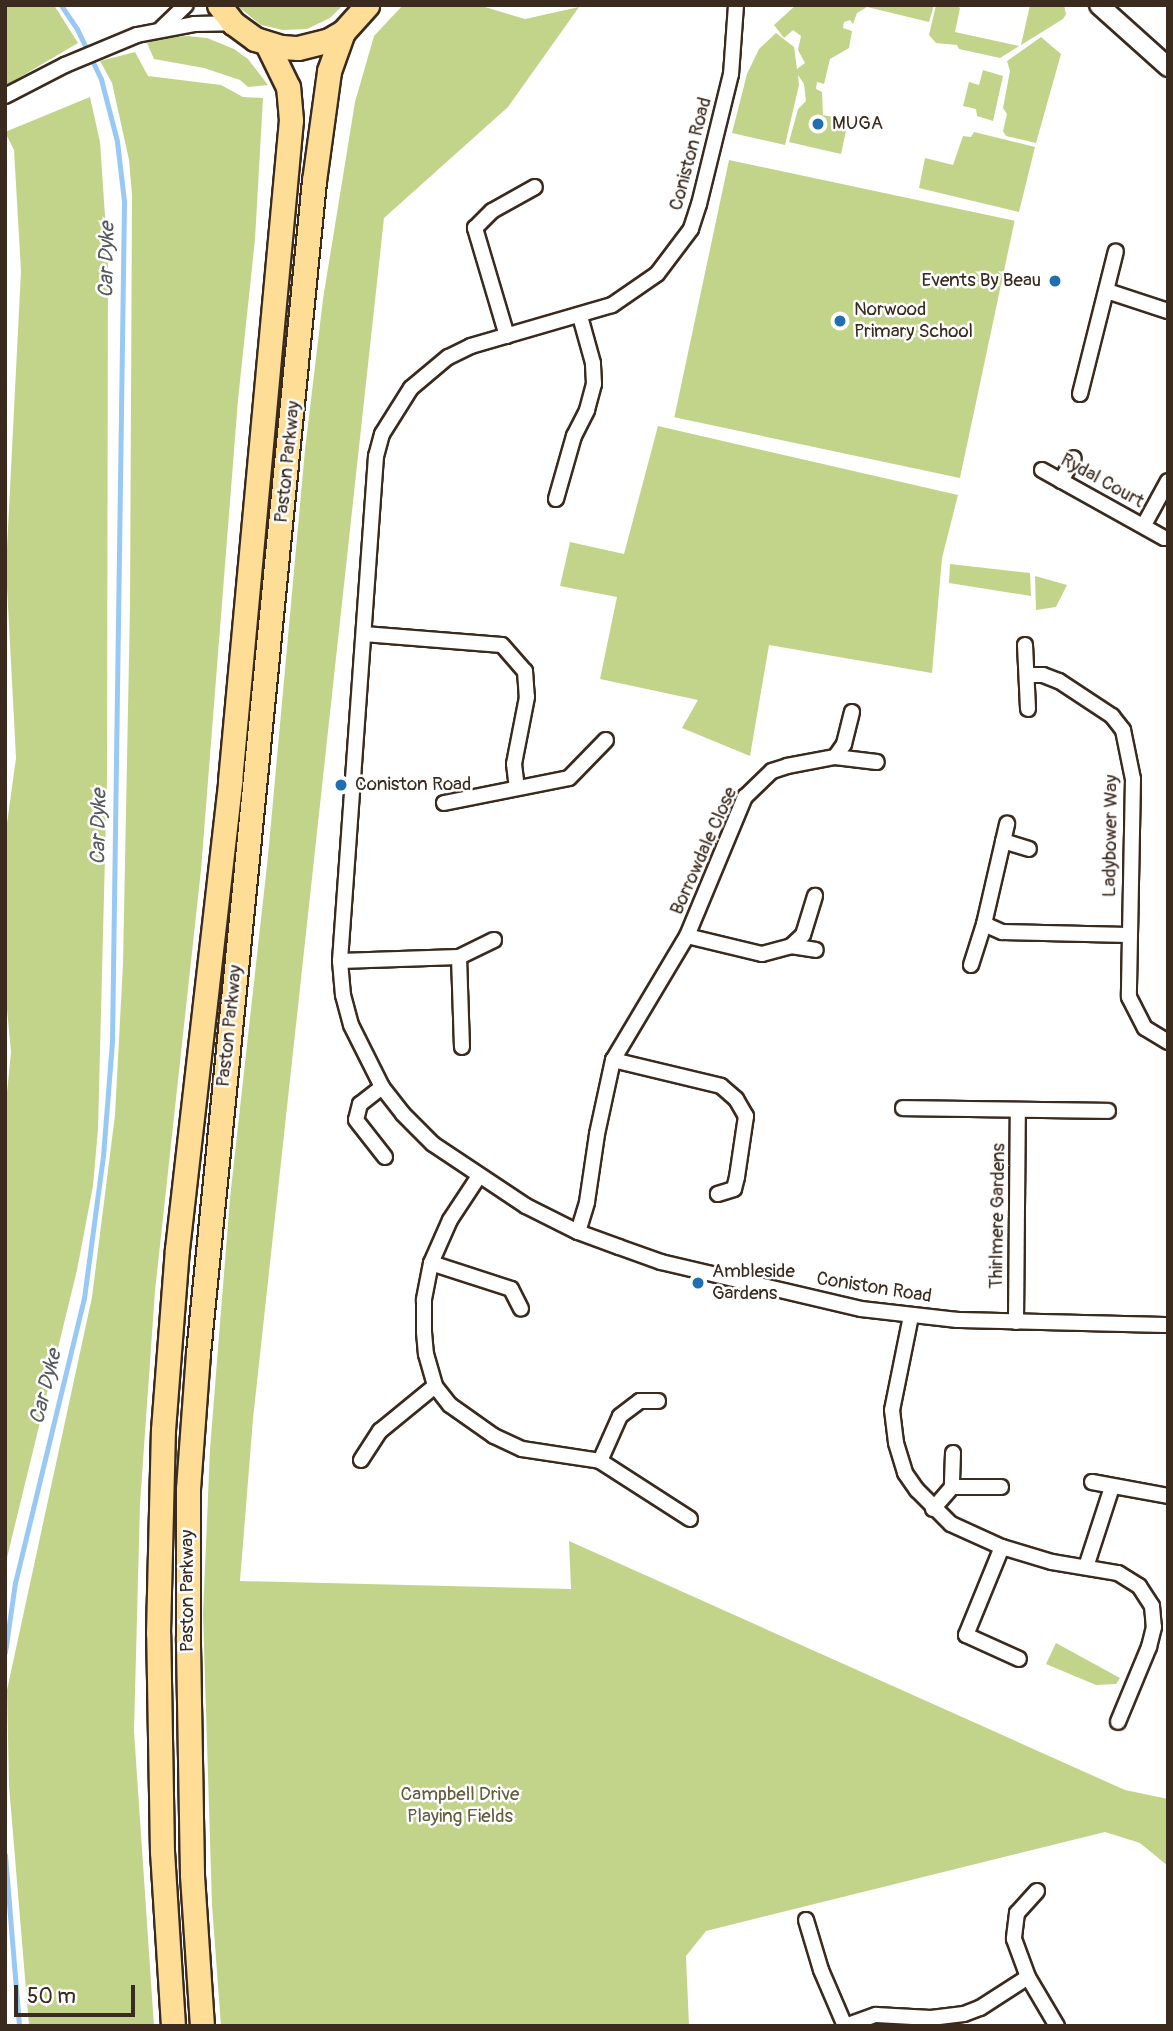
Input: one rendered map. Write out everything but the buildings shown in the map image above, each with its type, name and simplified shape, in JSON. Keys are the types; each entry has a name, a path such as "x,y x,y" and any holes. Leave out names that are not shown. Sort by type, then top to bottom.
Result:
{"highway":[{"path":"219,5 233,23 267,44 299,47 329,40 343,32 367,5"},
{"name":"Paston Parkway","path":"202,2026 192,1874 188,1489 198,1353 314,181 329,71 343,32"},
{"name":"Paston Parkway","path":"173,2026 162,1852 158,1647 163,1430 179,1236 230,781 291,120 288,88 267,44"}],"street":[{"path":"161,28 186,5"},
{"name":"Coniston Road","path":"736,5 731,74 691,229 657,274 635,292 612,305 471,345 431,368 411,388 382,434 376,456 340,961 343,995 351,1026 382,1087 402,1114 433,1144 526,1206 578,1232 661,1262 834,1303 911,1316 1016,1322 1168,1325"},
{"path":"1099,5 1168,67"},
{"path":"5,96 112,44 161,28 233,23"},
{"path":"507,336 475,228 492,211 535,187"},
{"path":"1080,394 1116,251"},
{"path":"1107,291 1168,311"},
{"path":"556,499 574,436 587,410 594,384 593,363 580,316"},
{"path":"1061,481 1074,458"},
{"name":"Rydal Court","path":"1042,470 1164,538"},
{"name":"Rydal Court","path":"1144,526 1168,481"},
{"path":"363,634 502,645 525,671 527,697 514,764 517,787"},
{"path":"1025,645 1028,709"},
{"name":"Ladybower Way","path":"1027,675 1043,675 1059,681 1112,716 1124,730 1133,779 1128,934 1129,997 1145,1028 1168,1042"},
{"path":"835,757 844,744 852,712"},
{"path":"444,803 569,778 606,740"},
{"name":"Borrowdale Close","path":"578,1232 587,1202 597,1134 613,1060 687,936 746,797 772,771 835,757 877,762"},
{"path":"971,965 984,924 1007,824"},
{"path":"1003,842 1029,849"},
{"path":"791,946 803,935 815,896"},
{"path":"984,924 1002,932 1128,934"},
{"name":"Borrowdale Close","path":"687,936 762,954 791,946 816,950"},
{"path":"340,961 459,957 494,940"},
{"path":"459,957 462,1046"},
{"path":"613,1060 721,1086 736,1099 746,1116 737,1177 734,1189 718,1194"},
{"path":"382,1087 360,1104 356,1121 385,1157"},
{"path":"902,1108 1108,1111"},
{"name":"Thirlmere Gardens","path":"1016,1322 1018,1110"},
{"path":"479,1176 450,1220 431,1262 424,1300 424,1332 426,1354 435,1386 450,1405 470,1422 503,1440 522,1449 600,1461 690,1519"},
{"path":"431,1262 511,1289 521,1309"},
{"path":"911,1316 892,1409 896,1443 905,1472 933,1509 951,1524 1002,1547 1052,1562 1118,1573 1139,1586 1152,1606 1154,1627 1149,1647 1118,1722"},
{"path":"360,1460 380,1431 435,1386"},
{"path":"600,1461 620,1416 640,1401 658,1401"},
{"path":"933,1509 952,1487 953,1453"},
{"path":"1092,1482 1168,1496"},
{"path":"952,1487 1001,1487"},
{"path":"1086,1567 1112,1487"},
{"path":"1002,1547 966,1635 1020,1659"},
{"path":"1037,1891 1017,1913 1014,1939 1028,1977 1057,2026"},
{"path":"806,1920 821,1970 845,2026 876,2015 930,2018 964,2014 980,2008 1028,1977"}],"green space":[{"path":"5,5 54,5 78,43 5,86"},
{"path":"236,5 343,5 330,18 307,29 283,30 261,25"},
{"name":"Campbell Drive Playing Fields","path":"403,5 478,5 525,19 579,7 508,107 384,218 253,1419 240,1581 571,1589 569,1541 1125,1790 1168,1799 1168,1866 1140,1843 1105,1832 706,1931 686,1956 689,2026 221,2026 212,1905 203,1614 210,1449 230,1198 268,856 305,450 323,299 355,102 374,36"},
{"path":"796,5 934,5 929,22 867,7 857,13 853,24 850,20 844,22 843,28 852,31 849,48 830,59 824,84 817,82 816,89 822,92 823,115 843,119 841,129 846,131 841,154 789,142 798,109 806,101 804,84 798,75 799,85 785,145 732,133 747,74 759,49 776,33 794,47 797,69 805,63 798,50 801,36 793,30 784,38 774,25"},
{"path":"936,5 956,5 960,8 955,32 1019,46 1000,58 959,49 957,45 936,43 929,35"},
{"path":"1030,5 1064,5 1066,14 1063,19 1021,45"},
{"path":"1041,37 1061,54 1036,143 1006,136 1003,131 1007,114 1003,108 1010,71 1007,61"},
{"path":"161,38 207,38 234,49 248,59 268,85 248,87 240,80 204,68 154,59 147,43"},
{"path":"135,52 148,76 221,85 243,97 263,98 255,239 238,400 201,870 155,1291 140,1504 134,1731 154,2026 29,2026 9,1786 7,1690 92,1297 115,1115 123,964 130,607 132,195 129,160 112,83 100,61"},
{"path":"983,70 1003,76 993,121 977,116 976,109 963,106 969,82 979,85"},
{"path":"90,97 100,142 108,260 107,779 98,1129 93,1186 77,1270 5,1566 5,1113 11,1052 5,988 5,838 16,758 6,568 21,271 14,150 5,132"},
{"path":"974,132 1035,147 1019,212 919,188 925,158 953,165 963,136 971,137"},
{"path":"729,160 1015,221 960,478 674,417"},
{"path":"658,426 958,495 942,558 932,673 769,645 750,756 682,728 698,700 600,679 617,597 560,586 570,542 624,554"},
{"path":"950,564 1030,573 1031,596 949,583"},
{"path":"1035,576 1067,585 1056,607 1036,610"},
{"path":"1056,1643 1120,1678 1116,1684 1096,1685 1046,1664"}],"waterway":[{"name":"Car Dyke","path":"5,1652 15,1583 84,1298 103,1156 112,1041 124,201 117,141 101,79 77,29 61,5"},
{"name":"Car Dyke","path":"5,1855 19,2026"}],"place":[{"name":"MUGA","path":"818,124"},
{"name":"Events By Beau","path":"1055,281"},
{"name":"Norwood Primary School","path":"840,321"},
{"name":"Coniston Road","path":"341,785"},
{"name":"Ambleside Gardens","path":"698,1283"}]}
